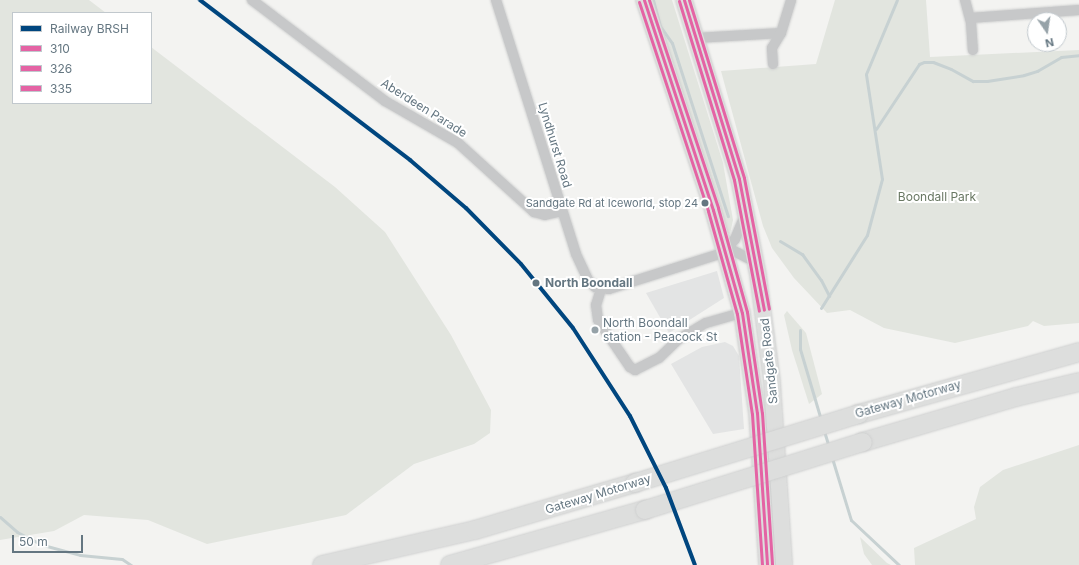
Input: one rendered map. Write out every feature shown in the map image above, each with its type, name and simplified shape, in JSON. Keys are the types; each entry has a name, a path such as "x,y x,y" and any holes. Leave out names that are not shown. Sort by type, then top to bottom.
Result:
{"highway":[{"name":"Sandgate Road","path":"644,0 724,251 742,313 757,413 767,565"},
{"name":"Sandgate Road","path":"684,0 731,153 746,212 756,262 772,382 784,565"},
{"name":"Gateway Motorway","path":"322,565 475,530 859,414 1079,352"},
{"path":"450,565 645,510 863,442 1016,398 1079,382"}],"street":[{"name":"Aberdeen Parade","path":"252,0 385,101 458,143 534,212 545,215 562,211"},
{"name":"Lyndhurst Road","path":"496,0 562,211 582,268 588,280 601,289"},
{"path":"773,64 772,48 781,33 791,0"},
{"path":"965,0 970,18 973,50"},
{"path":"970,18 1079,10"},
{"path":"696,38 781,33"},
{"path":"724,251 735,240 746,212"},
{"path":"742,313 706,323 679,339 659,358 635,370 630,367 598,320 596,305 601,289 614,288 724,251 738,251 756,262"}],"shaded area":[{"path":"717,271 724,298 669,333 646,293"},
{"path":"725,342 733,346 739,356 744,429 713,434 671,364 702,347"}],"green space":[{"path":"0,0 89,0 105,12 12,12 12,104 152,104 152,48 335,187 385,232 451,335 491,410 490,433 474,444 414,464 346,515 207,544 148,520 84,515 54,531 0,540"},
{"path":"649,0 672,0 723,163 733,220 730,234 726,232"},
{"name":"Boondall Park","path":"835,0 926,0 930,57 1067,52 1067,51 1079,50 1079,323 1044,326 1033,321 1028,326 955,343 884,328 850,310 827,313 794,278 772,248 763,226 721,71 816,64"},
{"path":"787,311 806,333 822,394 809,404 792,350 784,315"},
{"path":"1079,445 1079,565 915,565 914,548 976,519 974,507 980,487 1003,470"},
{"path":"860,537 891,565 872,565 864,554"}],"waterway":[{"path":"653,0 660,26 672,43 728,216"},
{"path":"821,308 867,235 882,179 866,74 897,0"},
{"path":"876,129 919,64 924,62 933,62 951,69 973,81 987,81 1024,75 1037,71 1061,57 1079,55"},
{"path":"780,241 802,254 821,280 829,296"},
{"path":"800,330 800,349 821,420"},
{"path":"824,431 829,447"},
{"path":"832,458 851,520 899,565"},
{"path":"0,517 17,532 43,545 80,555 122,559 131,565"}],"rail line":[{"name":"BRSH","path":"200,0 410,160 466,208 521,264 573,328 630,416 666,488 695,565"}],"transit line":[{"name":"310","path":"644,0 713,210 742,313 757,413 767,565"},
{"name":"335","path":"649,0 718,208 747,312 762,413 772,565"},
{"name":"310","path":"684,0 739,179 764,310"},
{"name":"335","path":"689,0 744,178 769,309"},
{"name":"326","path":"679,1 734,180 759,311"},
{"name":"326","path":"639,2 708,211 737,314 752,414 762,565"}],"place":[{"name":"Sandgate Rd at Iceworld, stop 24","path":"705,203"},
{"name":"North Boondall","path":"536,283"},
{"name":"North Boondall station - Peacock St","path":"595,330"}]}
